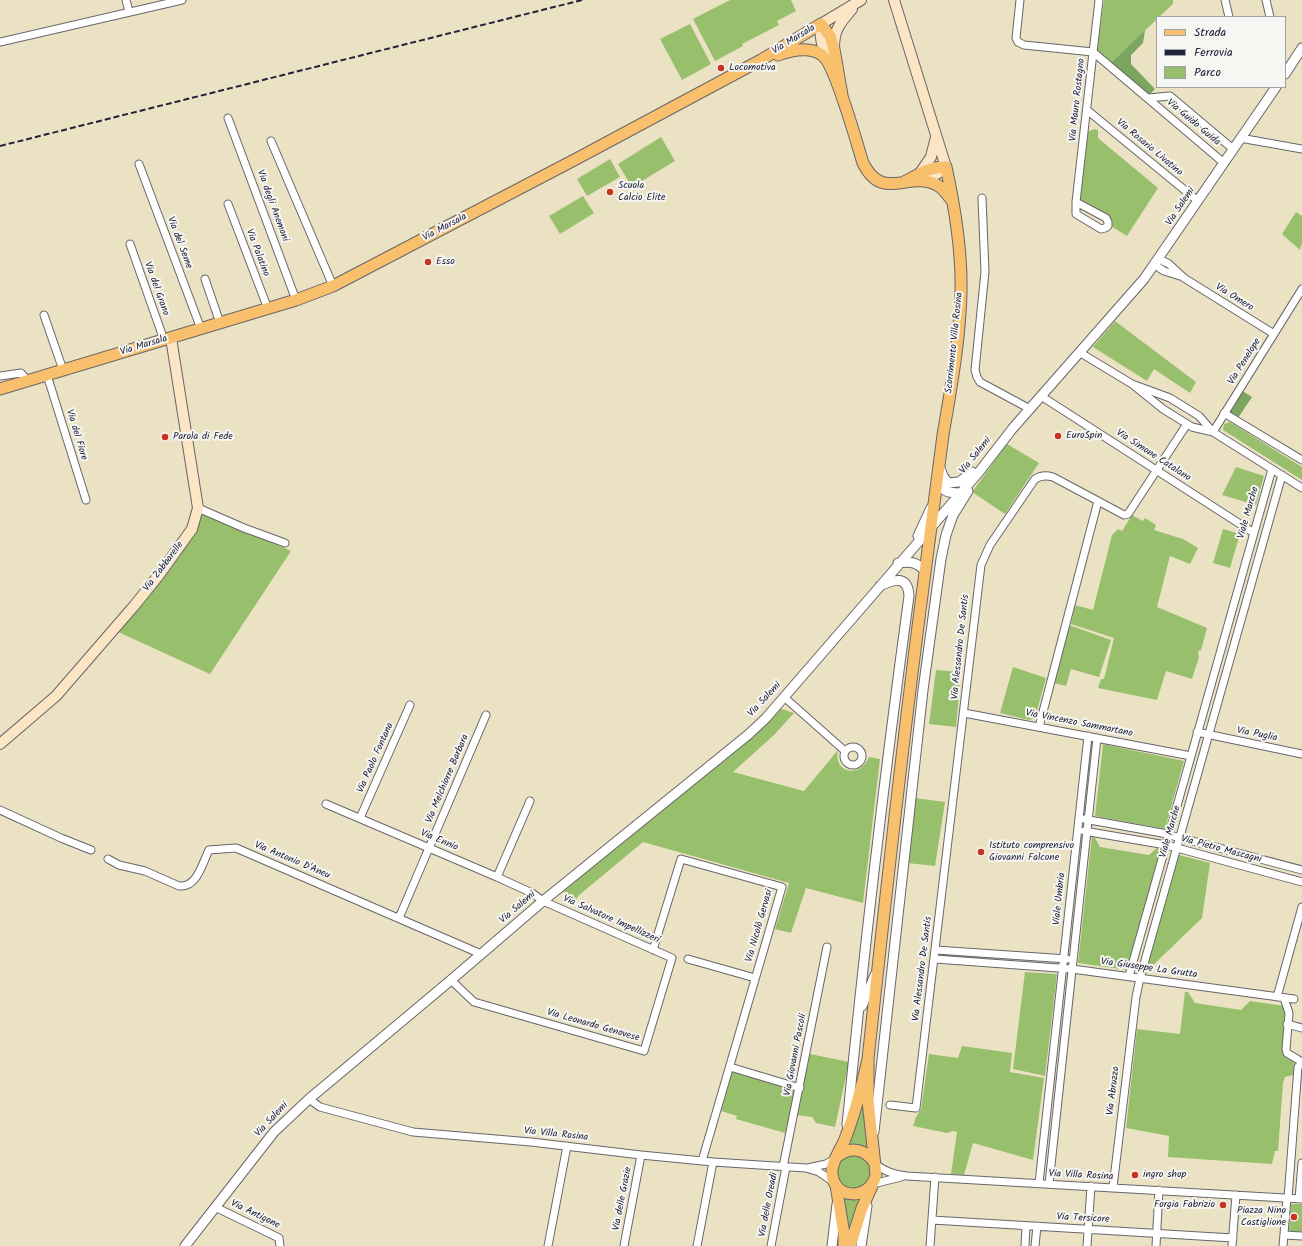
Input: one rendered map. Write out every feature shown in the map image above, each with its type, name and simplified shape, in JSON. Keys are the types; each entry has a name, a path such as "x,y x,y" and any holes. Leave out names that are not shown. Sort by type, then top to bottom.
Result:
{"main road":[{"name":"Scorrimento Villa Rosina","path":"868,1059 904,726 936,486 955,360 961,291 955,204 946,167 894,0"},
{"path":"834,49 834,37 837,27 859,1"},
{"name":"Via Marsala","path":"0,389 268,309 333,286 578,158 761,60 859,1"},
{"path":"821,24 830,36 834,49 842,95"},
{"path":"821,24 820,33 827,60 842,95 863,163 867,171 880,182 896,184 921,177 934,168 946,167"},
{"path":"761,60 802,49 814,50 827,60"},
{"path":"921,177 931,157 936,135"},
{"path":"921,177 945,191 955,204"},
{"name":"Via Zabbarelle","path":"0,744 56,696 134,606 159,575 192,529 198,508 168,339"},
{"path":"850,1246 857,1220 876,1175 868,1101 868,1059"},
{"path":"844,1246 844,1234 832,1173 834,1162 846,1138 860,1094 868,1059"},
{"path":"837,1157 850,1150 858,1150 870,1156 874,1163"},
{"path":"836,1188 844,1192 854,1194 864,1192 871,1187"}],"street":[{"path":"126,0 129,12"},
{"path":"0,42 182,0"},
{"path":"1020,0 1016,38 1018,42 1024,45 1093,52"},
{"name":"Via Mauro Rostagno","path":"1076,202 1099,0"},
{"path":"1225,0 1229,16"},
{"path":"1266,0 1270,16"},
{"path":"1286,72 1302,48"},
{"name":"Via Guido Guida","path":"1093,52 1224,163"},
{"name":"Via Salemi","path":"185,1246 274,1132 309,1099 543,901 749,734 766,718 877,587 979,472 1041,396 1144,279 1275,88"},
{"name":"Via Guido Guida","path":"1148,98 1170,96 1233,149"},
{"name":"Via Rosario Livatino","path":"1087,110 1198,201"},
{"name":"Via degli Anemoni","path":"228,118 296,300"},
{"path":"1240,138 1302,149"},
{"path":"271,141 333,286"},
{"name":"Via del Seme","path":"139,164 201,329"},
{"path":"982,198 985,272 975,370 980,382 1030,409"},
{"path":"1076,202 1106,218 1108,226 1101,229 1076,214 1076,202"},
{"name":"Via Palatino","path":"228,204 268,309"},
{"name":"Via del Grano","path":"130,244 168,339"},
{"name":"Via Omero","path":"1157,262 1168,264 1184,278 1274,334"},
{"path":"205,280 220,323"},
{"name":"Via Penelope","path":"1213,432 1302,289"},
{"path":"44,315 63,370"},
{"path":"1079,352 1132,384 1163,409 1192,427 1213,432"},
{"path":"0,376 21,373 28,380"},
{"name":"Via del Fiore","path":"47,375 86,500"},
{"path":"1132,384 1170,398 1199,416 1213,432 1302,488"},
{"name":"Via Simone Catalano","path":"1041,396 1254,533"},
{"path":"1224,413 1302,460"},
{"path":"1039,727 1098,501 1124,515 1128,514 1187,424"},
{"path":"939,465 944,480 948,483 954,484 964,479 989,458"},
{"name":"Viale Marche","path":"1134,977 1133,960 1272,469"},
{"path":"872,1149 923,690 941,559 946,535 953,515 979,472"},
{"name":"Via Alessandro De Santis","path":"890,1105 916,1108 981,565 990,545 1035,479 1040,476 1046,475 1053,477 1098,501"},
{"name":"Viale Marche","path":"1134,977 1179,838 1282,475"},
{"path":"910,550 929,513 936,486 948,493 960,493"},
{"path":"198,508 284,543"},
{"path":"898,563 915,563 925,570"},
{"path":"846,1138 889,744 909,596 908,588 905,583 899,580 892,580 877,587"},
{"path":"1237,590 1248,593"},
{"path":"1212,679 1223,682"},
{"path":"1210,688 1221,692"},
{"path":"904,726 923,690"},
{"path":"784,697 845,751"},
{"name":"Via Paolo Fontana","path":"360,818 410,705"},
{"name":"Via Vincenzo Sammartano","path":"964,712 1191,756"},
{"name":"Via Melchiorre Barbara","path":"399,918 486,715"},
{"name":"Via Puglia","path":"1197,732 1302,754"},
{"name":"Viale Umbria","path":"1039,1183 1088,736"},
{"name":"Viale Umbria","path":"1049,1184 1097,738"},
{"path":"497,877 530,801"},
{"name":"Via Ennio","path":"326,804 497,877 532,893 543,901"},
{"path":"0,810 91,850"},
{"name":"Via Pietro Mascagni","path":"1079,818 1168,835 1302,870"},
{"name":"Via Pietro Mascagni","path":"1077,830 1166,845 1302,882"},
{"name":"Via Antonio D'Aneu","path":"108,860 119,865 145,871 178,886 184,886 191,883 195,879 209,850 236,848 481,954"},
{"name":"Via Nicolò Gervasi","path":"653,950 681,859 782,887 702,1161"},
{"name":"Via Salvatore Impellizzeri","path":"543,901 672,958"},
{"path":"1283,1246 1298,1067 1302,1063 1288,1053 1286,1049 1288,1013 1280,997 1302,907"},
{"name":"Via Giovanni Pascoli","path":"785,1167 828,947"},
{"path":"936,950 1073,960"},
{"path":"1000,964 1001,955"},
{"name":"Via Leonardo Genovese","path":"451,980 474,1002 644,1051 672,958"},
{"path":"688,958 755,978"},
{"name":"Via Giuseppe La Grutta","path":"935,959 1072,969 1294,999"},
{"path":"858,1017 878,966"},
{"name":"Via Abruzzo","path":"1113,1187 1136,997 1134,977"},
{"path":"1287,1024 1302,1028"},
{"path":"1055,1039 1064,1040"},
{"path":"730,1067 800,1088"},
{"name":"Via Villa Rosina","path":"309,1099 320,1106 413,1132 567,1146 702,1161 785,1167 806,1168 826,1164 837,1157"},
{"path":"1048,1104 1058,1105"},
{"path":"548,1246 567,1146"},
{"name":"Via delle Grazie","path":"624,1246 641,1155"},
{"path":"1042,1161 1051,1162"},
{"path":"697,1246 713,1162"},
{"name":"Via Villa Rosina","path":"874,1163 884,1171 907,1176 1301,1199"},
{"path":"1301,1199 1302,1163"},
{"name":"Via delle Oreadi","path":"771,1246 785,1167"},
{"name":"Via Villa Rosina","path":"806,1168 819,1172 836,1188"},
{"name":"Via Villa Rosina","path":"871,1187 907,1176"},
{"path":"930,1246 935,1177"},
{"path":"1087,1246 1092,1186"},
{"path":"861,1246 871,1187"},
{"path":"832,1246 836,1188"},
{"path":"1156,1246 1159,1190"},
{"path":"1232,1242 1236,1195"},
{"name":"Via Antigone","path":"215,1207 279,1238 280,1246"},
{"name":"Via Tersicore","path":"932,1220 1156,1234 1232,1242"},
{"path":"1025,1246 1026,1226"},
{"path":"1035,1246 1037,1226"},
{"path":"1284,1235 1302,1236"}],"green space":[{"path":"730,0 791,0 796,11 777,21 779,25 742,44 743,46 715,61 693,19"},
{"path":"1104,0 1173,0 1173,4 1160,16 1156,16 1156,20 1111,63 1097,52"},
{"path":"690,24 711,64 682,80 660,39"},
{"path":"1145,30 1143,43 1131,55 1131,64 1155,89 1149,95 1111,63"},
{"path":"1094,129 1098,130 1098,138 1158,188 1127,236 1111,226 1110,216 1079,200 1087,132"},
{"path":"661,137 675,161 632,187 618,164"},
{"path":"610,159 620,177 587,196 577,179"},
{"path":"583,196 594,213 560,234 549,216"},
{"path":"1296,212 1302,216 1302,243 1300,250 1282,234"},
{"path":"1115,321 1196,382 1190,393 1154,369 1147,381 1093,347"},
{"path":"1241,390 1252,397 1238,418 1228,411"},
{"path":"1230,422 1302,467 1302,480 1223,430 1224,424"},
{"path":"1007,444 1039,463 1005,514 972,492"},
{"path":"1236,467 1264,476 1256,505 1222,495"},
{"path":"202,512 291,551 210,674 116,631"},
{"path":"1132,515 1143,521 1145,518 1156,525 1154,530 1183,539 1198,548 1190,564 1170,556 1157,607 1207,628 1201,650 1198,651 1199,657 1192,679 1166,671 1157,700 1098,688 1101,679 1104,679 1114,638 1071,624 1075,605 1093,610 1112,535 1118,529 1122,531"},
{"path":"1223,529 1240,534 1230,568 1213,563"},
{"path":"1069,625 1111,640 1099,677 1071,669 1066,686 1054,683"},
{"path":"1013,667 1046,678 1035,718 1029,720 1000,713"},
{"path":"936,670 961,672 956,727 929,724"},
{"path":"782,709 794,713 774,735 733,772 804,791 838,750 839,764 848,770 854,771 860,768 865,764 869,757 880,759 863,903 806,888 791,933 775,929 789,883 643,842 578,896 576,901 564,897 564,891 778,710"},
{"path":"1103,744 1184,761 1165,829 1095,816"},
{"path":"915,798 945,802 935,866 907,863"},
{"path":"1092,835 1100,847 1149,855 1158,847 1161,847 1127,970 1078,963"},
{"path":"1179,855 1210,863 1202,918 1146,972"},
{"path":"1025,972 1057,974 1045,1076 1013,1069"},
{"path":"1185,992 1188,992 1195,1003 1241,1010 1250,1001 1285,1006 1287,1013 1283,1022 1286,1035 1284,1048 1295,1060 1293,1075 1285,1077 1283,1083 1278,1151 1275,1151 1272,1164 1168,1157 1169,1136 1126,1128 1137,1029 1180,1034"},
{"path":"962,1046 1012,1053 1010,1072 1044,1078 1033,1160 973,1143 964,1175 951,1174 957,1132 953,1131 947,1133 913,1126 921,1109 929,1054 958,1058"},
{"path":"810,1054 849,1062 835,1127 816,1123 812,1117 797,1115"},
{"path":"733,1070 796,1089 785,1133 736,1119 737,1116 721,1111"},
{"path":"864,1093 867,1147 849,1144"},
{"path":"848,1154 862,1155 871,1165 872,1179 856,1191 837,1183 837,1162"},
{"path":"844,1198 862,1198 849,1237"},
{"path":"1291,1204 1302,1204 1302,1232 1289,1231"}],"railway":[{"path":"0,146 582,0"}],"place":[{"name":"Locomotiva","path":"721,68"},
{"name":"Scuola Calcio Elite","path":"610,192"},
{"name":"Esso","path":"428,262"},
{"name":"EuroSpin","path":"1058,436"},
{"name":"Parola di Fede","path":"165,437"},
{"name":"Istituto comprensivo Giovanni Falcone","path":"981,852"},
{"name":"ingro shop","path":"1135,1175"},
{"name":"Forgia Fabrizio","path":"1223,1205"},
{"name":"Piazza Nino Castiglione","path":"1294,1217"}]}
